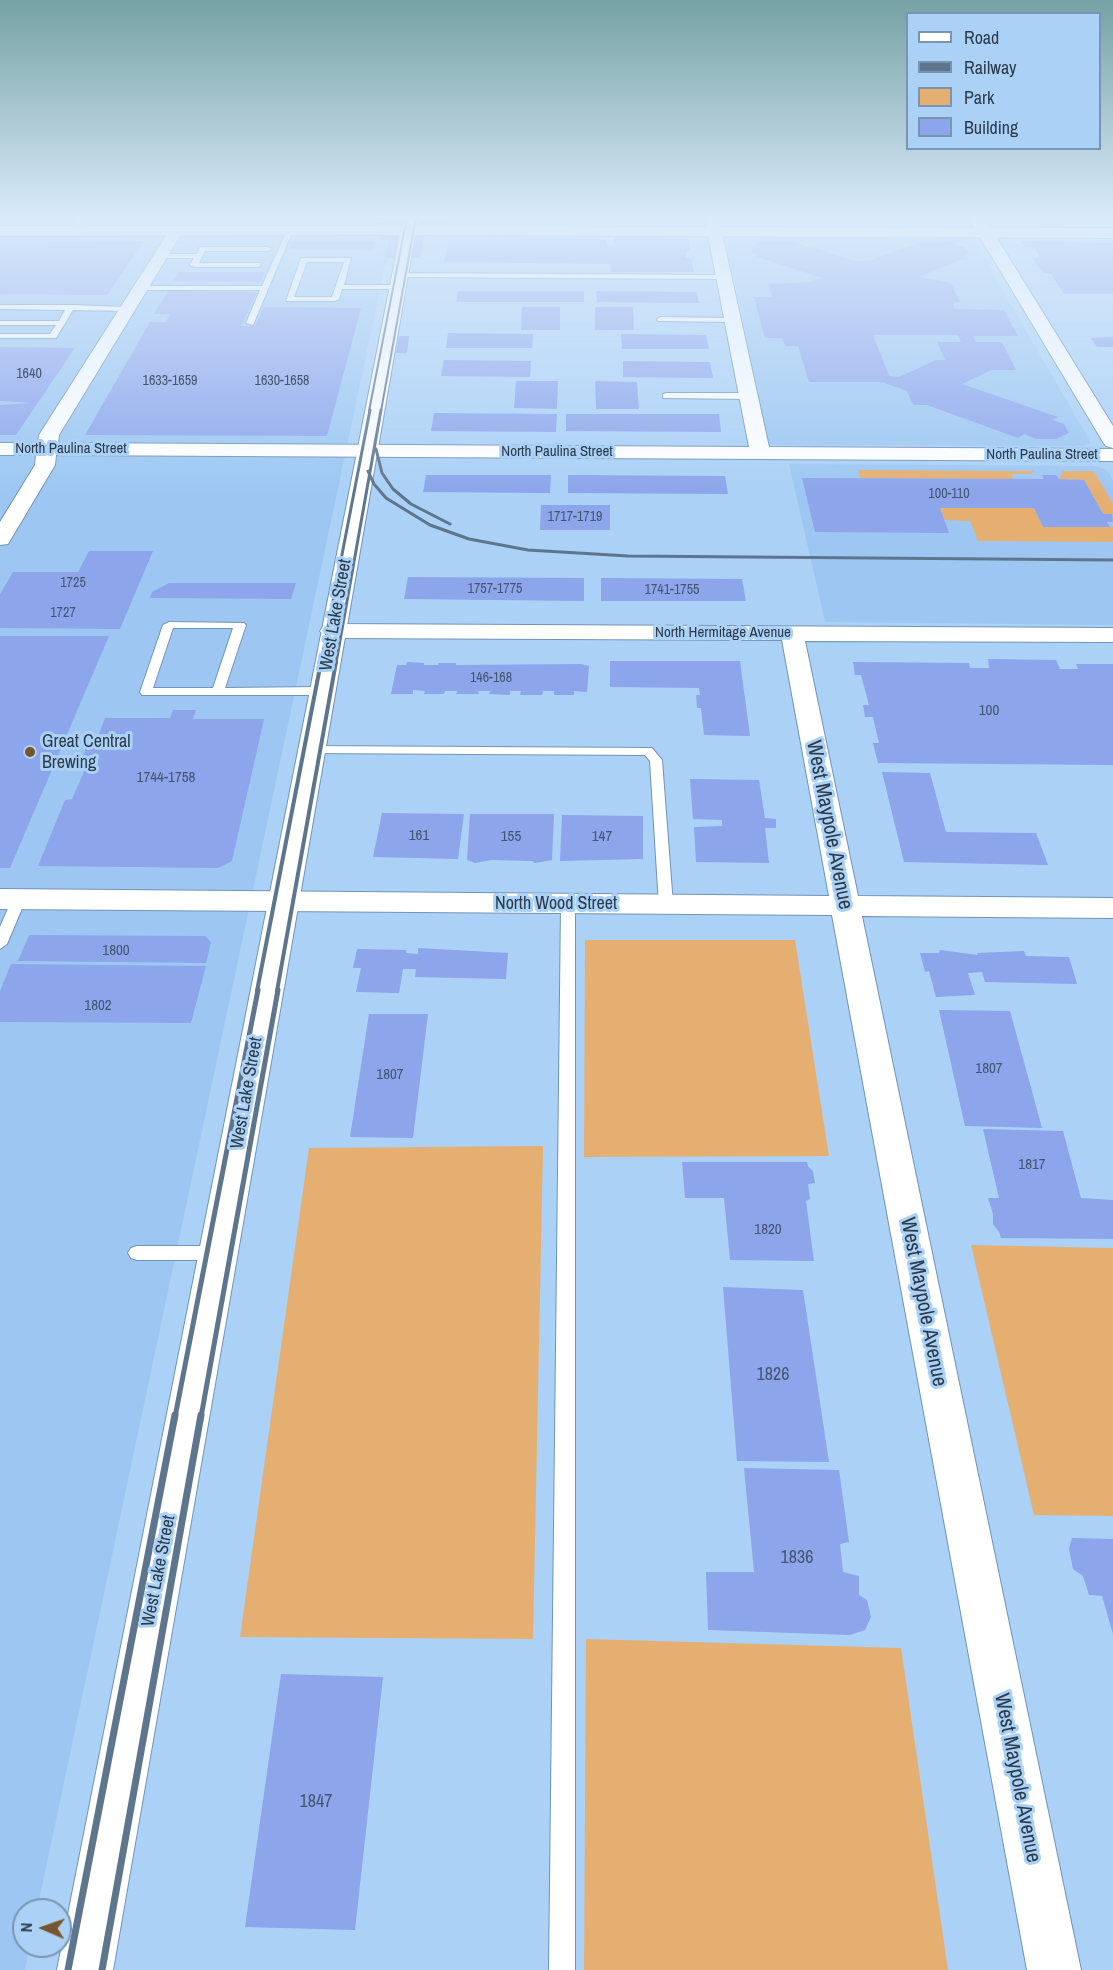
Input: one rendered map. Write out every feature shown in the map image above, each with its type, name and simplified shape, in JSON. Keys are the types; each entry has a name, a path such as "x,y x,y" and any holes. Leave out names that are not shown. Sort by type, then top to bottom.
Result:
{"main road":[{"name":"West Lake Street","path":"85,1970 393,309"},
{"path":"1032,309 1113,442"}],"street":[{"path":"0,539 45,465 49,435 127,309"},
{"path":"730,309 759,453"},
{"name":"North Paulina Street","path":"0,449 1113,455"},
{"name":"North Hermitage Avenue","path":"332,630 1113,635"},
{"name":"West Maypole Avenue","path":"792,633 1054,1970"},
{"name":"North Wood Street","path":"9,899 1113,908"}],"lane":[{"path":"0,336 52,336 70,309"},
{"path":"250,323 256,309"},
{"path":"661,320 732,320"},
{"path":"0,323 62,323"},
{"path":"666,396 747,396"},
{"path":"218,692 240,625 169,625 146,692 218,692 322,691"},
{"path":"311,750 648,751 656,760 666,905"},
{"path":"0,944 9,899"},
{"path":"562,1970 568,904"},
{"path":"137,1253 218,1253"}],"shaded area":[{"path":"0,309 376,309 40,1898 12,1898 12,1958 28,1958 25,1970 0,1970"},
{"path":"740,309 1014,309 1091,443 1083,446 768,445"},
{"path":"789,464 1095,466 1107,470 1113,480 1113,625 825,622"}],"green space":[{"path":"858,470 1034,471 1031,474 1012,474 1013,479 860,478"},
{"path":"1063,471 1094,471 1113,504 1113,514 1103,514 1084,480 1059,479"},
{"path":"940,508 1034,508 1043,527 1113,527 1113,542 978,541 970,521 945,520"},
{"path":"585,940 795,940 829,1156 584,1157"},
{"path":"543,1146 533,1639 240,1637 309,1148"},
{"path":"971,1245 1113,1248 1113,1516 1034,1515"},
{"path":"586,1639 901,1648 948,1970 584,1970"}],"building":[{"path":"157,309 249,309 241,326 255,326 263,309 361,309 327,436 85,435 150,322 166,322 170,314 154,314"},
{"path":"522,309 560,309 560,330 521,330"},
{"path":"595,309 633,309 634,330 595,330"},
{"path":"757,309 1004,310 1018,336 973,336 976,342 1002,342 1016,370 991,370 962,384 1058,417 1052,420 1064,424 1069,433 1056,439 1036,439 1024,434 1018,438 927,405 913,405 907,391 882,382 809,382 798,346 785,346 783,338 765,338","holes":["873,335 958,335 961,342 937,342 945,360 936,360 899,377 889,376"]},
{"path":"448,333 533,334 532,348 446,348"},
{"path":"621,334 706,335 709,349 622,349"},
{"path":"399,336 409,336 407,353 396,353"},
{"path":"1113,337 1113,347 1097,347 1091,338"},
{"path":"0,347 75,348 16,435 0,435 0,405 32,403 0,401"},
{"path":"444,360 531,361 530,377 441,376"},
{"path":"623,361 710,362 713,378 623,377"},
{"path":"516,381 558,381 557,409 514,408"},
{"path":"595,381 637,382 639,409 596,409"},
{"path":"434,413 557,414 556,432 431,431"},
{"path":"566,414 719,414 721,432 566,431"},
{"path":"426,475 551,475 550,493 423,492"},
{"path":"568,475 725,476 728,494 568,493"},
{"path":"1042,475 1056,475 1059,479 1084,480 1103,514 1112,514 1113,522 1107,522 1110,527 1043,527 1034,508 940,508 949,533 815,532 802,478 1044,479"},
{"path":"541,505 610,505 610,530 540,530"},
{"path":"89,551 153,551 120,629 0,628 0,594 13,572 78,572"},
{"path":"408,577 584,578 584,601 404,599"},
{"path":"601,578 742,579 746,601 601,601"},
{"path":"169,583 296,583 291,599 150,598 152,592"},
{"name":"Great Central Brewing","path":"0,636 109,636 10,868 0,868"},
{"path":"988,659 1056,660 1060,669 1078,669 1076,664 1113,664 1113,765 878,763 873,743 879,743 873,717 865,717 863,705 869,705 861,675 855,675 853,662 969,663 970,668 989,668"},
{"path":"610,661 740,661 750,736 704,735 701,708 697,708 696,695 700,695 699,688 610,687"},
{"path":"407,662 424,663 424,665 438,665 438,663 456,663 456,665 581,664 589,666 587,692 574,691 574,695 554,695 554,691 543,691 542,695 520,695 521,691 510,691 510,695 489,694 490,691 478,691 479,694 456,694 458,691 445,691 444,694 424,694 425,691 413,690 413,694 391,694 397,665 406,665"},
{"path":"173,710 196,710 193,719 264,719 232,861 218,868 38,866 65,800 72,799 90,758 82,758 91,737 98,737 105,718 170,718"},
{"path":"882,772 930,773 946,832 1036,833 1048,865 904,862"},
{"path":"690,779 759,780 765,818 776,819 776,828 765,828 769,863 696,862 694,827 722,826 722,820 693,819"},
{"path":"382,813 464,814 458,859 373,857"},
{"path":"470,814 554,814 552,860 535,863 491,860 475,863 467,860"},
{"path":"562,815 643,816 643,859 560,861"},
{"path":"29,935 205,936 211,942 206,963 18,961"},
{"path":"418,948 508,953 506,979 415,977 416,969 403,969 399,993 356,992 361,968 353,968 357,949 406,950 406,953 418,954"},
{"path":"940,950 978,955 977,953 1024,951 1026,956 1069,957 1077,984 985,982 982,972 968,973 975,995 936,997 929,971 925,972 920,953 939,953"},
{"path":"11,964 206,966 191,1023 0,1022 0,991"},
{"path":"939,1010 1010,1011 1042,1128 965,1126"},
{"path":"369,1014 428,1014 413,1138 350,1137"},
{"path":"983,1129 1063,1131 1081,1198 1113,1200 1113,1239 1001,1238 993,1224 993,1214 988,1198 999,1198"},
{"path":"682,1162 807,1162 813,1171 815,1183 808,1184 810,1199 806,1201 814,1261 730,1260 724,1198 685,1198"},
{"path":"723,1287 803,1290 829,1462 737,1461"},
{"path":"744,1468 839,1470 849,1542 840,1544 843,1572 859,1576 859,1595 867,1600 871,1617 865,1630 850,1635 708,1630 706,1572 754,1572"},
{"path":"1072,1538 1113,1539 1113,1634 1102,1596 1089,1595 1083,1576 1073,1569 1069,1549"},
{"path":"281,1674 383,1677 355,1930 245,1927"}],"railway":[{"path":"369,411 389,309"},
{"path":"381,411 399,309"},
{"path":"321,663 370,410"},
{"path":"370,474 381,410"},
{"path":"376,449 382,473 393,489 411,504 450,524"},
{"path":"336,663 370,474"},
{"path":"370,474 374,484 386,498 430,525 469,539 528,550 628,556 1113,560"},
{"path":"257,991 321,662"},
{"path":"277,991 336,662"},
{"path":"175,1417 258,990"},
{"path":"201,1417 278,990"},
{"path":"68,1970 175,1415"},
{"path":"102,1970 201,1415"}],"place":[{"name":"Great Central Brewing","path":"30,752"}]}
